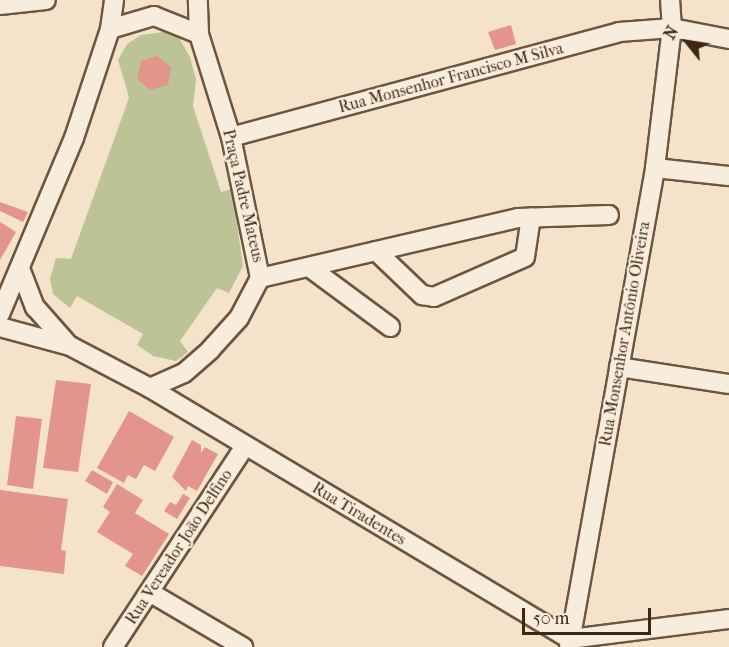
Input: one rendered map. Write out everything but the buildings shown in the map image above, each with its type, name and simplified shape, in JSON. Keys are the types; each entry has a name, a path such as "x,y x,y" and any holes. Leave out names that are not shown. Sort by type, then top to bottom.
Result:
{"street":[{"path":"0,5 46,0"},
{"path":"0,314 21,272 74,138 110,29 114,0"},
{"name":"Praça Padre Mateus","path":"150,388 184,373 210,350 239,318 260,278 231,137 200,34 198,0"},
{"name":"Rua Monsenhor Antônio Oliveira","path":"570,643 655,168 672,28 670,0"},
{"path":"110,29 154,15 200,34"},
{"name":"Rua Monsenhor Francisco M Silva","path":"231,137 619,32 672,28 729,39"},
{"path":"655,168 729,176"},
{"path":"260,278 531,217 609,214"},
{"path":"376,251 422,295 434,297 525,257 531,217"},
{"path":"309,267 390,327"},
{"path":"21,272 34,307 70,346"},
{"path":"0,327 70,346 150,388"},
{"path":"620,367 729,384"},
{"name":"Rua Tiradentes","path":"150,388 570,643"},
{"name":"Rua Vereador João Delfino","path":"113,647 151,593 245,446"},
{"path":"151,593 243,647"},
{"path":"570,643 729,619"}],"green space":[{"path":"163,32 179,38 190,57 196,79 193,106 221,192 232,189 243,266 229,293 217,288 180,341 188,352 176,361 153,356 137,345 143,334 77,296 70,308 53,294 50,279 56,258 71,259 129,97 118,60 127,44 141,35"}]}
